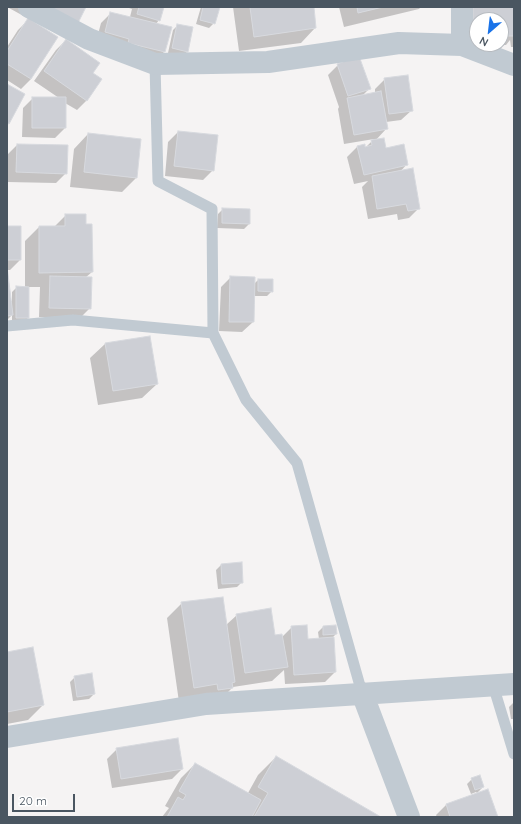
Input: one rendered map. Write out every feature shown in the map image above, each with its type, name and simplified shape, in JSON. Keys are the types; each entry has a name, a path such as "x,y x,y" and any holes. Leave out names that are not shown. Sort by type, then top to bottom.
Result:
{"street":[{"path":"29,7 89,39 155,64 268,62 399,42 462,45 514,65"},
{"path":"462,7 462,45"},
{"path":"7,737 206,704 514,684"},
{"path":"362,693 409,817"}],"lane":[{"path":"155,64 158,181 212,209 213,333 246,400 297,464 362,693"},
{"path":"7,326 73,320 213,333"},
{"path":"492,685 514,754"}],"building":[{"path":"48,7 86,7 78,23"},
{"path":"139,7 164,7 160,21 137,14"},
{"path":"203,7 220,7 215,24 200,20"},
{"path":"250,7 314,7 316,28 254,37"},
{"path":"357,7 383,7 358,13"},
{"path":"473,7 514,7 514,36 509,36 509,12 473,12"},
{"path":"110,12 172,27 165,52 128,43 129,39 105,32"},
{"path":"28,18 58,37 31,79 7,64 7,51"},
{"path":"177,24 193,27 188,52 172,48"},
{"path":"66,39 100,63 93,73 102,79 87,101 44,71"},
{"path":"359,56 371,89 348,96 337,64"},
{"path":"408,75 413,111 389,114 384,78"},
{"path":"7,84 25,94 9,124 7,123"},
{"path":"381,91 388,129 354,135 347,98"},
{"path":"32,97 66,97 66,128 32,128"},
{"path":"178,131 218,135 214,171 174,166"},
{"path":"88,133 141,139 137,178 84,172"},
{"path":"384,138 386,148 404,144 408,165 364,175 357,146 365,144 365,147 372,145 371,140"},
{"path":"17,144 68,145 67,174 16,172"},
{"path":"413,168 420,209 408,211 406,204 377,209 372,176"},
{"path":"222,208 250,209 250,224 222,223"},
{"path":"65,214 86,214 86,224 92,224 93,272 39,273 39,226 65,226"},
{"path":"7,226 21,226 21,260 7,260"},
{"path":"7,266 13,315 7,316"},
{"path":"50,276 92,277 91,309 49,308"},
{"path":"230,276 255,277 254,322 229,322"},
{"path":"258,279 273,279 273,292 258,291"},
{"path":"16,286 29,287 29,318 16,318"},
{"path":"150,336 158,384 113,391 105,343"},
{"path":"242,562 243,583 222,584 221,564"},
{"path":"223,597 235,682 232,683 233,688 218,690 217,684 194,688 181,602"},
{"path":"271,608 275,635 282,634 288,667 245,673 236,614"},
{"path":"307,625 308,639 334,637 336,672 294,675 291,626"},
{"path":"336,625 337,634 323,635 323,626"},
{"path":"33,647 44,705 7,712 7,652"},
{"path":"92,673 95,694 77,697 74,676"},
{"path":"178,738 183,769 121,779 116,748"},
{"path":"276,756 381,817 254,817 268,793 258,787"},
{"path":"195,763 261,800 252,817 167,817 178,797 183,800 186,795 179,791"},
{"path":"480,775 484,787 475,790 471,778"},
{"path":"488,789 498,817 450,817 446,804"}]}
